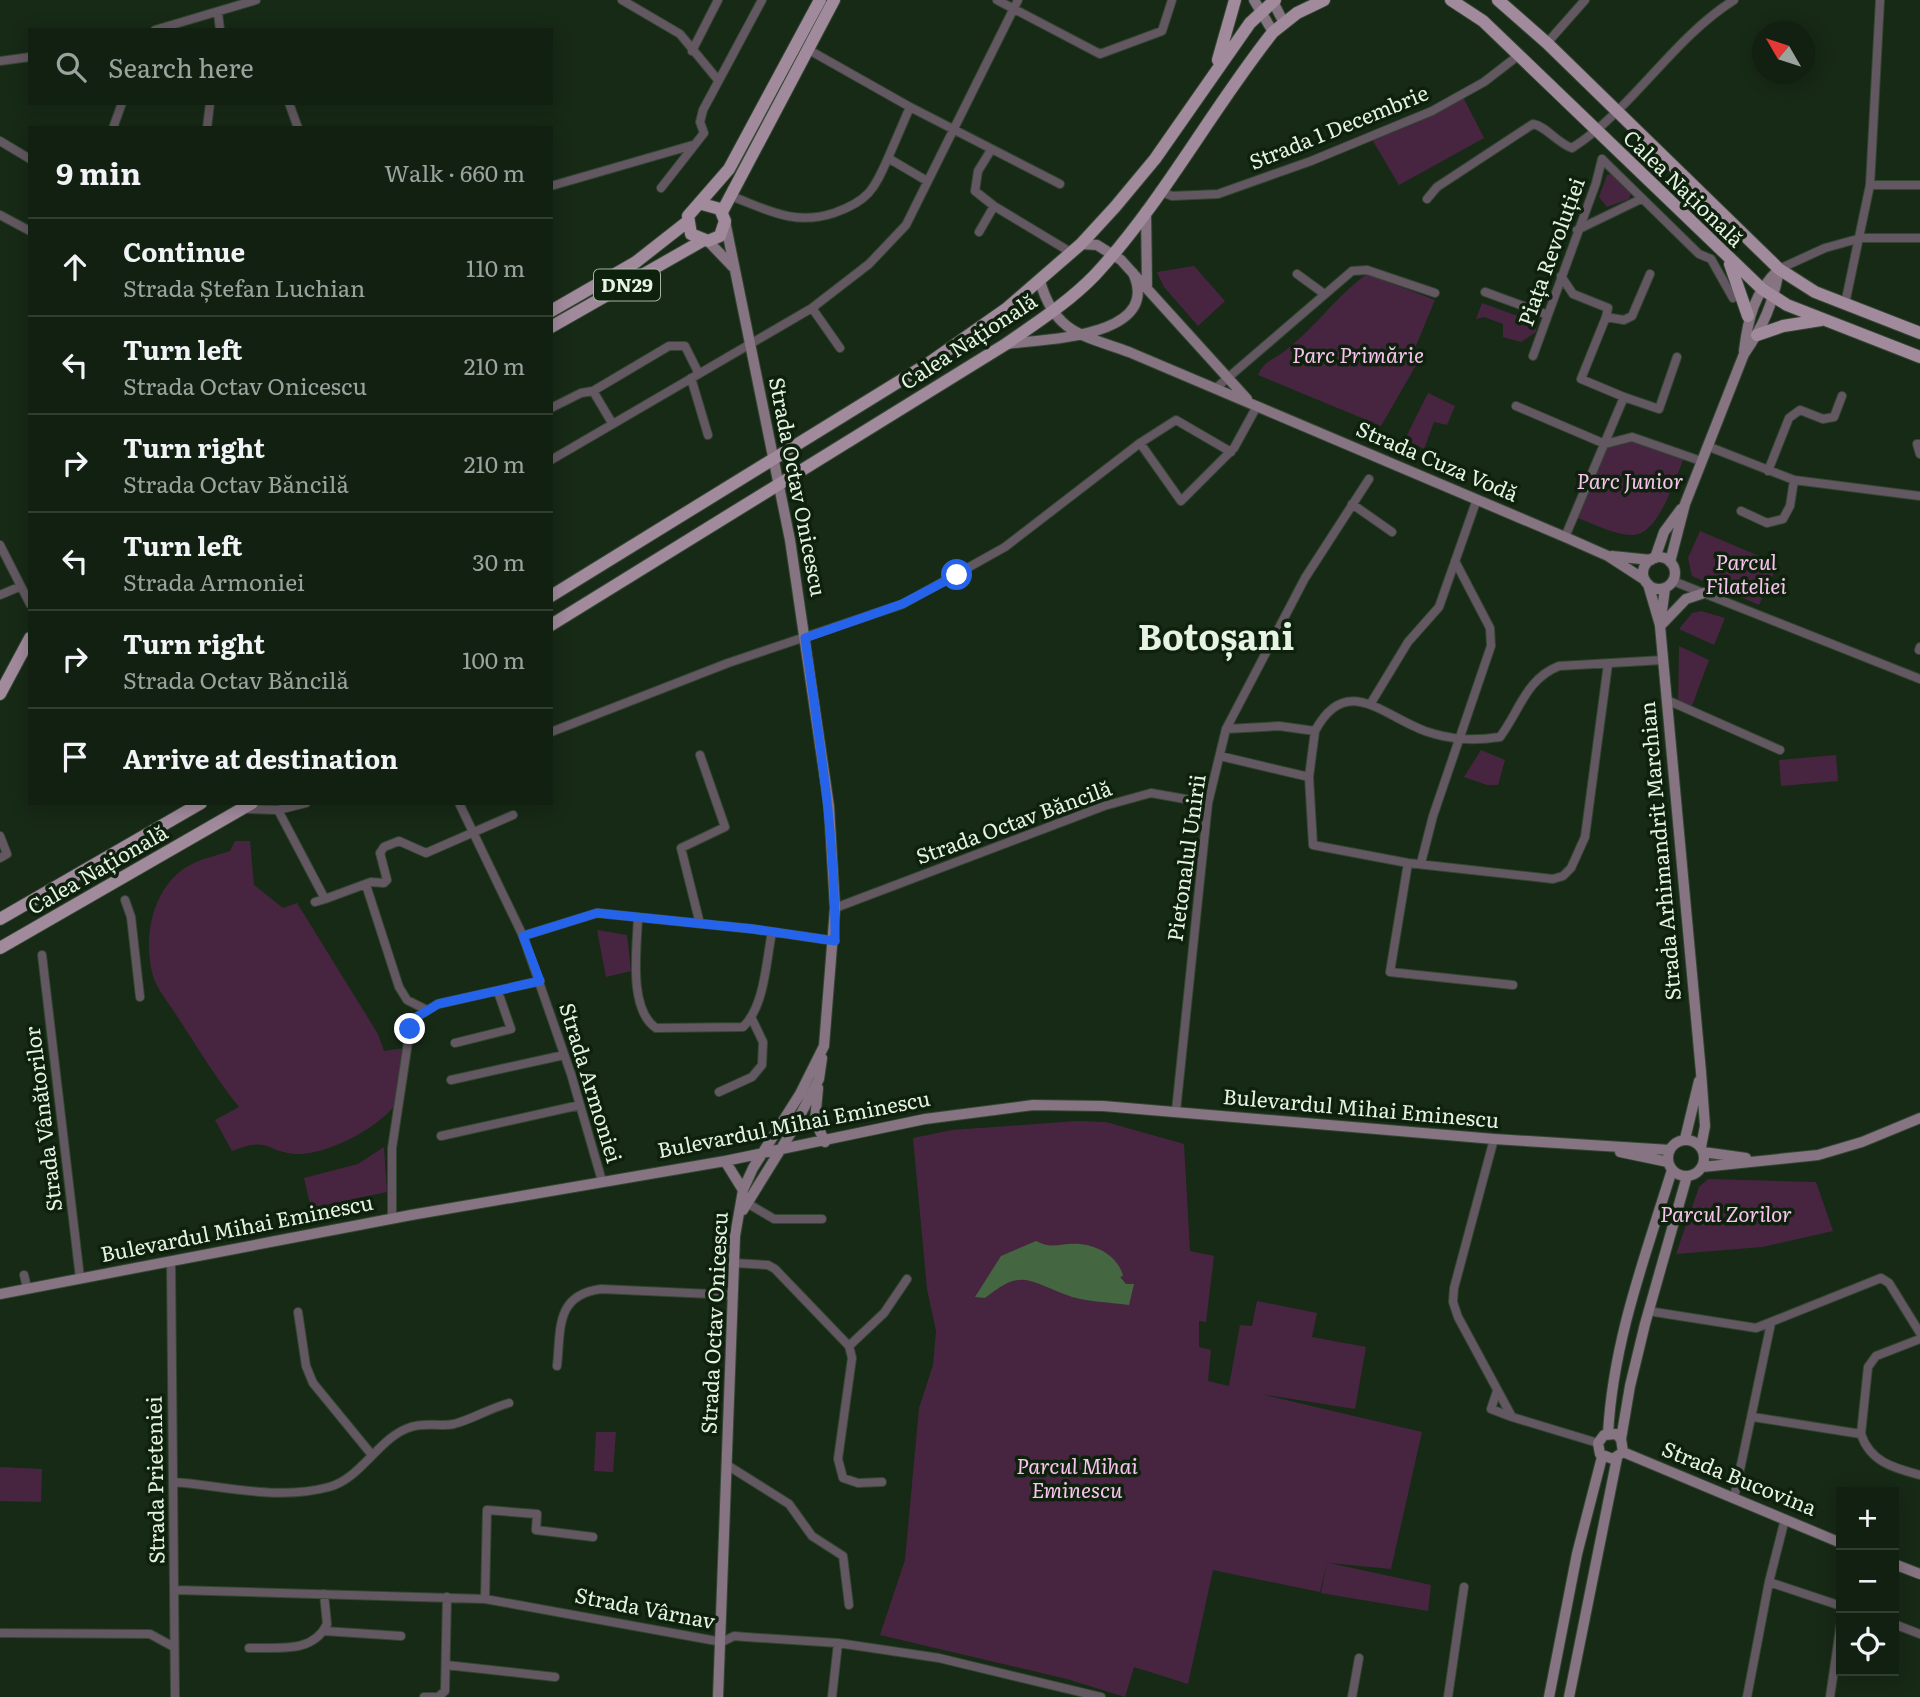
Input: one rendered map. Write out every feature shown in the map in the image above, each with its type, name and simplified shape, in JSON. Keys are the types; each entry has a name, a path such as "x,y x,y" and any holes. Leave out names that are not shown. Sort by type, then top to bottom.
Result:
{"main road":[{"name":"DN29","path":"553,310 636,262 687,222 691,210 702,204 743,146 820,0"},
{"name":"DN29","path":"553,326 705,241 720,236 723,216 731,196 834,0"},
{"path":"1214,73 1235,0"},
{"name":"Calea Națională","path":"553,624 1006,344 1052,311 1084,285 1113,253 1273,32 1324,0"},
{"name":"Calea Națională","path":"1451,0 1483,21 1762,289 1775,298 1825,320 1920,357"},
{"name":"Calea Națională","path":"1498,0 1547,43 1779,269 1796,282 1844,304 1920,333"},
{"path":"1273,1 1284,23"},
{"name":"Calea Națională","path":"553,595 950,350 1040,281 1077,249 1155,159 1257,6 1273,1"},
{"path":"1257,6 1273,32"},
{"path":"702,204 715,205 723,216"},
{"path":"1146,210 1147,285"},
{"name":"Strada Octav Onicescu","path":"718,1697 734,1263 743,1191 762,1152 800,1094 824,1046 835,941 829,806 805,638 780,482 723,216"},
{"path":"687,222 691,234 705,241 734,269"},
{"name":"Strada Cuza Vodă","path":"1077,249 1097,245 1113,253 1147,285 1233,386 1254,404 1608,556 1646,582"},
{"path":"1724,255 1738,281 1748,316"},
{"path":"1744,354 1748,316 1762,289 1779,269"},
{"path":"1685,504 1664,531 1653,559 1643,571 1646,582 1656,589 1669,585 1675,571 1670,562 1685,504 1744,354 1757,335 1775,298 1779,269"},
{"path":"1006,344 1104,330 1126,315 1137,292 1132,271"},
{"name":"Strada Cuza Vodă","path":"1040,281 1052,311 1076,334 1129,352 1216,388 1233,386"},
{"path":"1757,335 1783,326 1825,320"},
{"name":"Strada Cuza Vodă","path":"1608,556 1653,559"},
{"path":"1653,559 1670,562"},
{"name":"Strada Arhimandrit Marchian","path":"1646,582 1660,626 1701,1072 1704,1126 1702,1149"},
{"name":"Strada Arhimandrit Marchian","path":"1660,626 1669,585"},
{"path":"1660,626 1686,599 1704,593"},
{"path":"0,693 28,642"},
{"name":"Calea Națională","path":"0,919 198,805"},
{"name":"Calea Națională","path":"0,948 247,806"},
{"path":"824,1046 815,1121 825,1142"},
{"name":"Strada Arhimandrit Marchian","path":"1685,1139 1701,1072"},
{"path":"739,1219 783,1148 819,1079"},
{"name":"Bulevardul Mihai Eminescu","path":"0,1294 392,1219 726,1161 925,1119 1033,1105 1176,1111 1494,1139 1670,1150"},
{"path":"1569,1697 1648,1311 1688,1176 1702,1167 1818,1155 1881,1135 1920,1118"},
{"path":"1549,1697 1577,1554 1602,1457 1598,1443 1608,1433 1609,1409 1629,1305 1670,1166 1670,1150 1685,1139 1702,1149 1763,1161"},
{"name":"Bulevardul Mihai Eminescu","path":"1603,1147 1670,1166"},
{"path":"1702,1149 1702,1167"},
{"path":"726,1161 743,1191"},
{"path":"1670,1166 1688,1176"},
{"path":"1608,1433 1621,1439"},
{"name":"Strada Bucovina","path":"1602,1457 1620,1455 1734,1498 1836,1541"},
{"path":"1899,1566 1920,1574"}],"street":[{"path":"162,28 256,0"},
{"path":"622,0 680,34 718,80"},
{"path":"692,51 718,0"},
{"path":"661,188 704,133 701,122 703,110 762,0"},
{"path":"997,0 1016,4 1100,54 1162,31 1172,0"},
{"path":"1547,43 1585,0"},
{"path":"1844,304 1861,238 1870,185 1880,0"},
{"path":"1427,199 1437,187 1533,124 1539,125 1558,143 1572,148 1597,132 1699,28 1732,1"},
{"path":"553,459 812,308 893,242 906,225 1016,4"},
{"path":"218,13 220,28"},
{"path":"809,50 952,130 1060,184"},
{"name":"Strada 1 Decembrie","path":"1159,191 1172,196 1218,194 1324,156 1432,111 1484,82 1519,55"},
{"path":"0,61 28,57"},
{"path":"114,126 121,105"},
{"path":"207,126 210,105"},
{"path":"290,105 297,126"},
{"path":"731,196 790,217 813,220 859,204 878,181 910,107"},
{"path":"0,141 28,158"},
{"path":"553,185 694,145"},
{"path":"990,150 978,171 975,191 994,206 1077,249"},
{"path":"888,158 927,181"},
{"name":"Piața Revoluției","path":"1533,356 1596,183 1602,159 1641,199"},
{"path":"1870,185 1920,185"},
{"path":"1577,230 1641,199 1699,254 1711,259 1732,298"},
{"path":"979,232 994,206"},
{"path":"0,215 28,230"},
{"path":"1779,269 1825,248 1861,238 1920,238"},
{"path":"1233,386 1241,368 1346,273 1358,268 1435,293"},
{"path":"1297,274 1324,293"},
{"path":"1606,317 1624,320 1633,316 1650,274"},
{"path":"1561,276 1573,294 1608,308 1581,379 1659,409 1677,357"},
{"path":"1485,292 1548,315"},
{"path":"812,308 840,348"},
{"path":"553,407 581,393 593,391 669,346 685,346 708,435"},
{"path":"593,391 612,423"},
{"path":"1768,471 1789,418 1800,411 1823,419 1835,417 1842,396"},
{"path":"1565,537 1624,397"},
{"path":"1140,443 1181,501 1231,452 1254,404"},
{"path":"1516,406 1605,444 1632,437 1701,461"},
{"path":"553,731 728,663 902,604 1005,547 1140,443 1179,421 1231,452"},
{"path":"1920,444 1917,444 1920,454"},
{"path":"1706,446 1794,480 1920,496"},
{"name":"Pietonalul Unirii","path":"1176,1111 1208,803 1226,729 1305,578 1369,479"},
{"path":"1741,511 1767,523 1783,520 1790,506 1794,480"},
{"path":"1371,704 1408,642 1439,607 1477,499"},
{"path":"1352,504 1392,532"},
{"path":"0,545 28,601"},
{"path":"1421,863 1433,816 1492,636 1455,561"},
{"path":"1669,585 1704,593 1920,679"},
{"path":"0,595 19,587"},
{"path":"1608,664 1585,837 1571,867 1563,876 1538,880 1408,863 1313,845 1309,777 1315,731 1324,715 1336,705 1353,700 1371,704 1425,731 1459,740 1500,737 1532,682 1545,672 1559,666 1663,660"},
{"path":"1667,700 1780,750"},
{"path":"1226,729 1279,726 1315,731"},
{"path":"700,755 725,827 681,848 700,924"},
{"path":"1220,756 1309,777"},
{"name":"Strada Octav Băncilă","path":"835,908 1104,806 1151,793 1208,803"},
{"path":"247,806 278,810 298,805"},
{"name":"Strada Armoniei","path":"460,805 523,936 540,981 602,1181"},
{"path":"278,810 325,899"},
{"path":"315,902 366,885 384,883 387,880 380,853 384,847 399,841 423,853 513,815"},
{"path":"0,836 7,854 0,858"},
{"path":"1408,863 1390,972 1513,985"},
{"path":"366,885 399,987 407,1000 425,1009"},
{"path":"125,900 131,917 140,996"},
{"path":"523,936 597,913 835,941"},
{"path":"638,917 636,974 641,1009 647,1022 656,1028 743,1027 752,1018 772,932"},
{"name":"Strada Vânătorilor","path":"42,955 80,1278"},
{"path":"392,1219 392,1148 410,1029 415,1018 425,1009 540,981"},
{"path":"455,1043 511,1028 498,992"},
{"path":"719,1092 752,1077 762,1065 763,1042 752,1018"},
{"path":"451,1080 564,1055"},
{"path":"441,1136 580,1105"},
{"path":"1494,1139 1453,1302 1458,1317 1512,1417"},
{"path":"747,1203 774,1219 822,1219"},
{"name":"Strada Prieteniei","path":"171,1263 176,1590 172,1646 175,1697"},
{"path":"734,1263 768,1265 775,1269 849,1346 852,1358 838,1459 843,1478 858,1483 883,1482"},
{"path":"24,1275 27,1288"},
{"path":"1648,1311 1756,1328 1881,1278 1889,1283 1920,1333"},
{"path":"849,1346 889,1308 907,1279"},
{"path":"557,1366 563,1314 568,1304 585,1292 601,1289 733,1295"},
{"path":"298,1312 306,1366 313,1383 372,1455"},
{"path":"1734,1498 1753,1417 1770,1323"},
{"path":"1920,1339 1877,1356 1868,1367 1861,1434 1874,1457 1883,1464 1920,1475"},
{"path":"1497,1391 1491,1409 1598,1443"},
{"path":"174,1482 222,1486 251,1493 295,1493 331,1487 346,1480 372,1455 410,1427 455,1424 509,1403"},
{"path":"1753,1417 1861,1434"},
{"path":"727,1465 789,1504 812,1536 843,1556 849,1605"},
{"path":"485,1599 487,1510 537,1514 536,1530 593,1537"},
{"path":"1746,1697 1769,1582 1785,1519"},
{"path":"1769,1582 1836,1604"},
{"path":"1448,1697 1464,1587"},
{"name":"Strada Vârnav","path":"176,1590 485,1599 722,1642 734,1636 838,1643 961,1662 1097,1696"},
{"path":"249,1647 305,1646 324,1631 327,1616 324,1594"},
{"path":"424,1697 443,1694 447,1597"},
{"path":"1899,1626 1920,1634"},
{"path":"324,1631 401,1636"},
{"path":"0,1633 150,1633 172,1646"},
{"path":"832,1697 838,1643"},
{"path":"1830,1697 1836,1656"},
{"path":"1352,1697 1359,1658"},
{"path":"446,1665 555,1677"}],"green space":[{"path":"1461,93 1484,138 1399,185 1370,136"},
{"path":"1611,174 1631,193 1629,199 1607,207 1599,197 1607,175"},
{"path":"1194,266 1225,301 1198,326 1164,287 1157,272"},
{"name":"Parc Primărie","path":"1367,274 1435,300 1415,348 1423,353 1381,426 1258,375 1267,363 1297,341 1345,292"},
{"path":"1482,303 1537,323 1536,332 1521,342 1503,337 1503,324 1484,317 1476,319"},
{"path":"1428,393 1455,406 1447,425 1434,422 1424,449 1405,439"},
{"name":"Parc Junior","path":"1632,437 1684,458 1658,517 1641,533 1632,535 1611,531 1575,517 1605,444"},
{"name":"Parcul Filateliei","path":"1700,531 1778,564 1759,605 1692,576 1688,558"},
{"path":"1701,611 1725,618 1714,645 1679,629 1692,613"},
{"path":"1679,646 1709,660 1690,711 1678,706"},
{"path":"1481,750 1505,760 1498,785 1487,785 1464,777"},
{"path":"1836,755 1838,781 1781,786 1779,760"},
{"path":"235,841 250,841 254,885 283,908 297,903 378,1034 384,1051 411,1047 403,1085 395,1105 365,1131 324,1150 299,1154 254,1145 232,1151 215,1120 239,1107 160,991 153,976 150,928 160,897 180,872 198,861 230,851"},
{"path":"597,930 627,935 631,971 606,977"},
{"name":"Parcul Mihai Eminescu","path":"1077,1121 1106,1122 1184,1144 1190,1251 1214,1256 1206,1322 1199,1321 1199,1347 1211,1350 1208,1381 1229,1386 1240,1325 1252,1326 1257,1301 1317,1313 1312,1337 1366,1347 1355,1409 1260,1394 1422,1432 1391,1569 1329,1563 1431,1585 1428,1611 1321,1593 1327,1562 1320,1592 1213,1570 1188,1684 1134,1667 1125,1697 1067,1679 880,1635 905,1560 919,1408 933,1365 936,1331 927,1289 913,1138 952,1130"},
{"path":"384,1147 387,1192 311,1208 304,1178 358,1164"},
{"name":"Parcul Zorilor","path":"1708,1179 1816,1182 1833,1231 1762,1247 1676,1254 1699,1187"},
{"path":"596,1432 616,1432 613,1472 594,1471"},
{"path":"0,1467 42,1469 41,1502 0,1501"}],"shaded area":[{"path":"1036,1241 1047,1245 1087,1245 1113,1258 1121,1270 1123,1276 1120,1277 1126,1284 1134,1284 1129,1305 1079,1299 1024,1280 1007,1283 985,1298 975,1297 1001,1256"}],"district":[{"name":"Botoșani","path":"1216,638"}],"route":[{"path":"410,1029 415,1018 425,1009 438,1004 540,981 523,936 560,922 597,913 753,929 835,941 834,861 829,806 805,638 902,604 957,575"}]}
